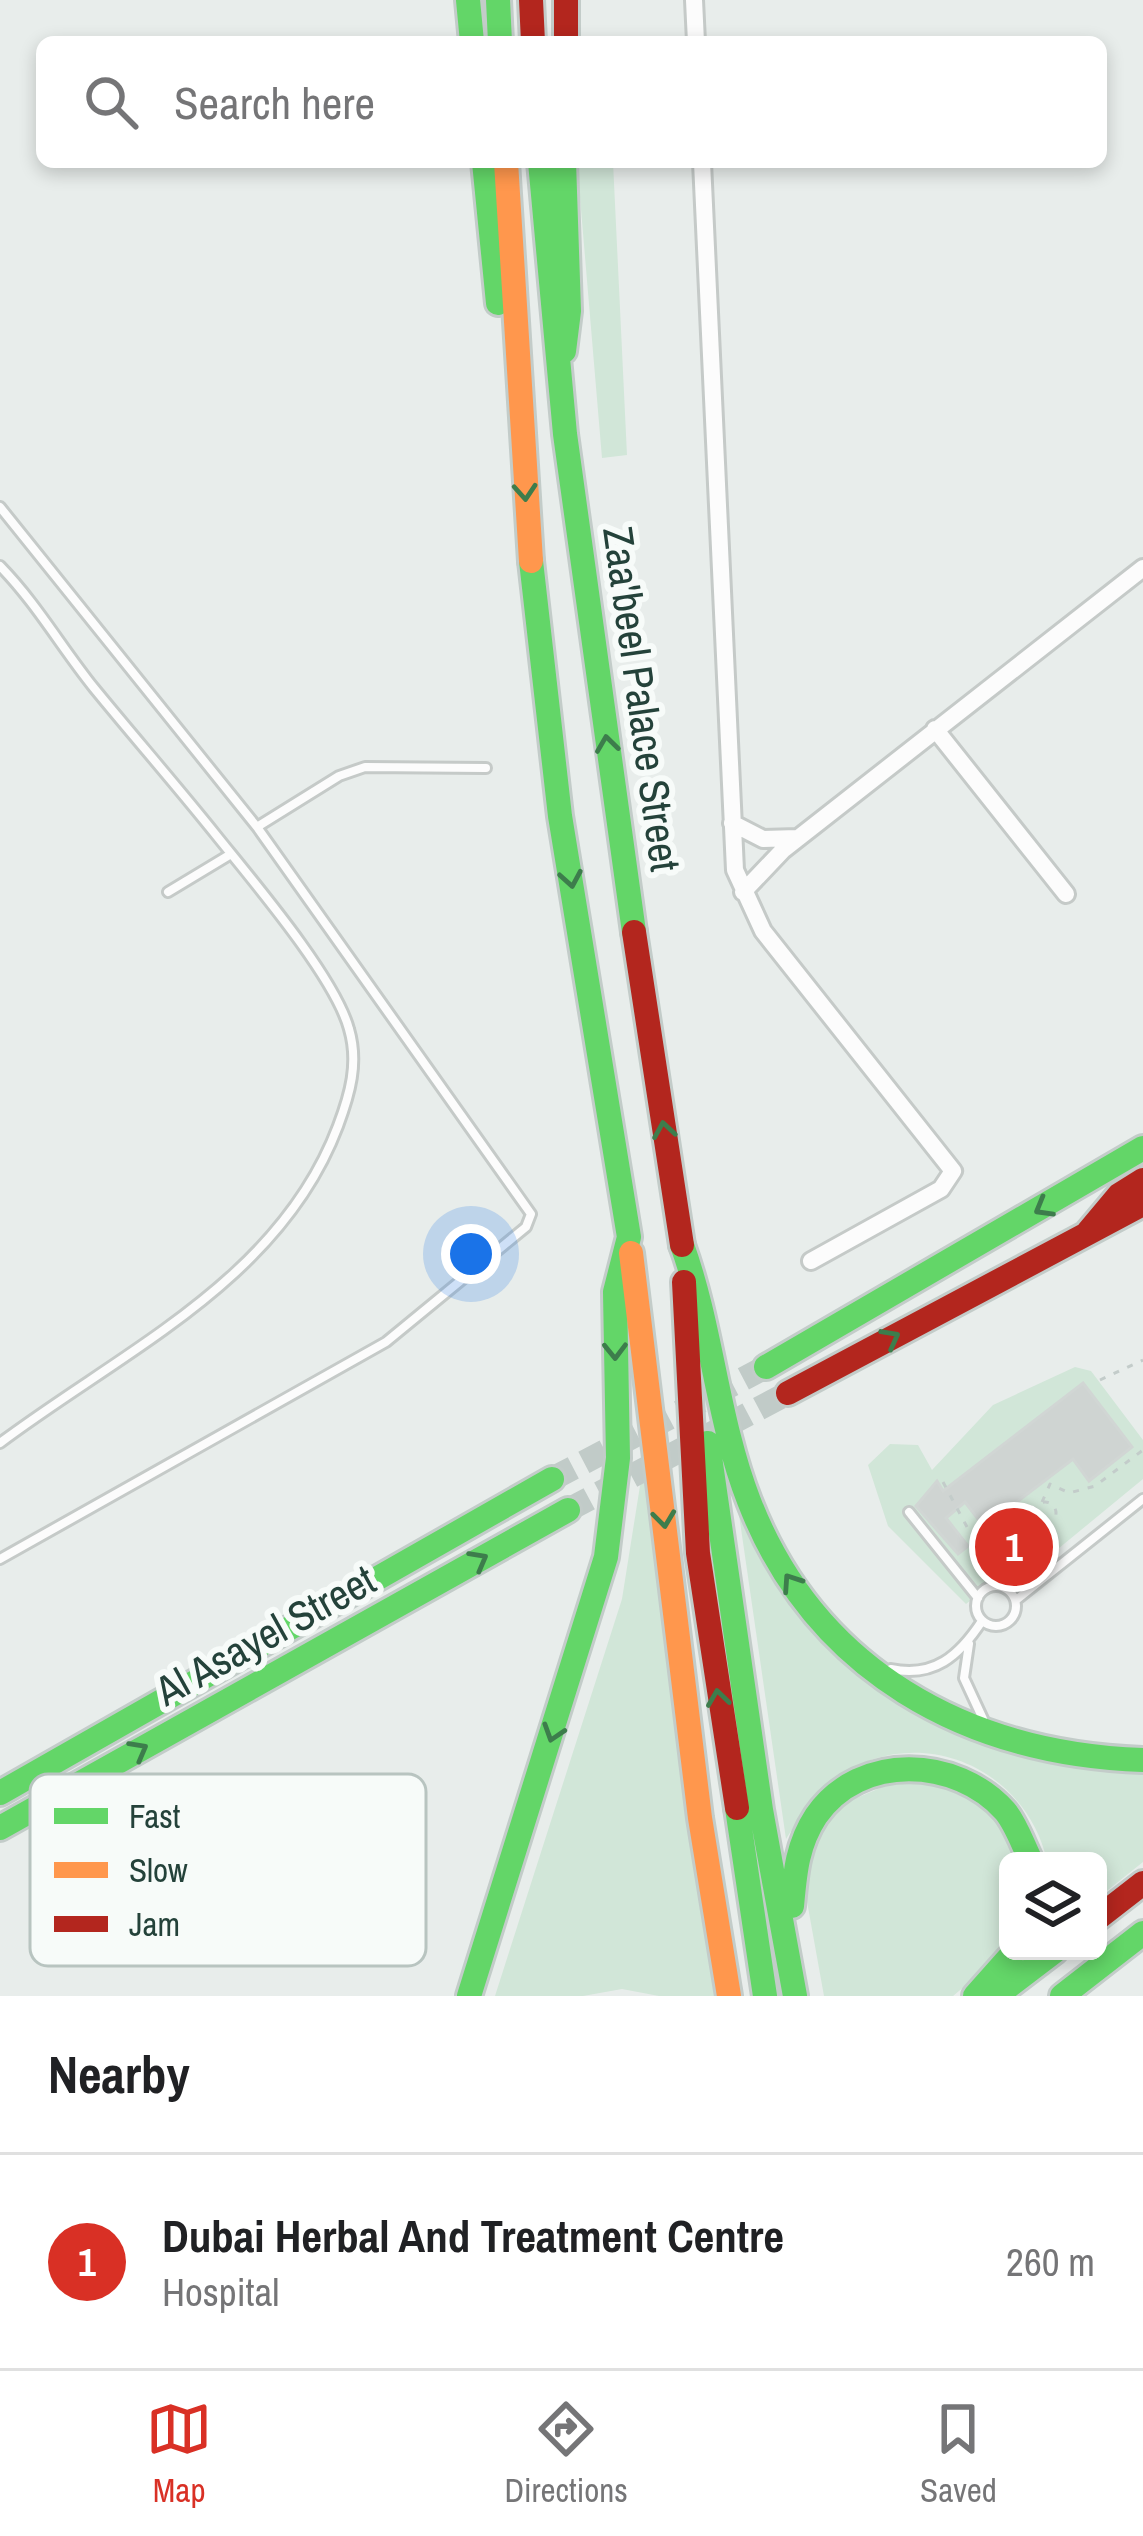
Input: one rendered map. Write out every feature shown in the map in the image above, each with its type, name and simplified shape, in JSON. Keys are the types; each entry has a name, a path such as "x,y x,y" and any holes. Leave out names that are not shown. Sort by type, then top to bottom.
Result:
{"main road":[{"path":"468,0 471,36"},
{"path":"498,0 500,36"},
{"path":"530,0 533,36"},
{"path":"566,0 566,36"},
{"path":"485,168 500,317 517,376"},
{"path":"506,168 532,580 560,816 629,1237 700,1818 729,1996"},
{"name":"Zaa'beel Palace Street","path":"540,168 548,295 561,365 614,792 682,1246"},
{"path":"561,365 569,311 565,168"},
{"path":"766,1367 1143,1148"},
{"path":"1088,1232 1119,1196 1143,1180"},
{"path":"788,1393 1143,1204"},
{"path":"469,1996 606,1557 617,1459 615,1292 629,1237"},
{"path":"682,1246 698,1553 765,1996"},
{"path":"682,1246 707,1315 750,1504 788,1580 844,1645 909,1696 1011,1742 1074,1756 1143,1760"},
{"path":"689,1355 704,1414 760,1810 795,1996"},
{"name":"Al Asayel Street","path":"33,1774 552,1479"},
{"name":"Al Asayel Street","path":"96,1774 568,1510"},
{"path":"795,1996 794,1861 815,1817 852,1784 879,1771 908,1765 939,1768 968,1778 1010,1815 1027,1852"},
{"name":"Al Asayel Street","path":"0,1793 30,1776"},
{"name":"Al Asayel Street","path":"0,1828 30,1811"},
{"path":"1107,1911 1143,1883"},
{"path":"1062,1996 1143,1933"},
{"path":"975,1996 1007,1960"},
{"path":"996,1996 1043,1960"}],"street":[{"path":"694,0 696,36"},
{"path":"701,168 732,823 743,892 771,941 953,1171 940,1189 811,1261"},
{"path":"743,892 799,838 1142,572"},
{"path":"935,729 1066,894"},
{"path":"732,823 763,839 799,838"}],"lane":[{"path":"0,507 257,827 526,1201 530,1221 386,1342 0,1559"},
{"path":"0,566 34,602 96,690 231,854 336,998 350,1029 353,1079 327,1155 299,1206 248,1265 0,1443"},
{"path":"257,827 339,776 365,767 486,768"},
{"path":"168,892 231,854"},
{"path":"982,1621 998,1627 1007,1624 1016,1600 1143,1499"},
{"path":"844,1645 882,1667 926,1670 952,1658 982,1621 978,1598 909,1512"},
{"path":"978,1598 997,1586 1016,1600"},
{"path":"971,1636 964,1678 969,1698 994,1730 1011,1742"}],"path":[{"path":"1100,1380 1143,1360"},
{"path":"1010,1531 1017,1510 1040,1504 1050,1484 1070,1492 1094,1486 1143,1450"},
{"path":"943,1482 967,1528 1010,1531 1030,1548 1039,1581"}],"green space":[{"path":"578,168 613,168 627,455 602,458"},
{"path":"1075,1367 1091,1371 1143,1440 1143,1479 1019,1581 994,1582 966,1604 888,1526 868,1465 890,1444 918,1445 932,1470 993,1405"},
{"path":"643,1467 718,1996 659,1996 622,1989 583,1996 495,1996 622,1599"},
{"path":"736,1494 869,1683 1143,1771 1143,1862 1107,1891 1107,1852 1044,1852 1035,1827 1016,1799 991,1777 962,1762 931,1754 898,1754 865,1762 833,1780 786,1839"},
{"path":"913,1774 987,1803 1017,1852 999,1852 999,1950 953,1996 824,1996 806,1896 807,1862 833,1808"}],"building":[{"path":"1083,1383 1132,1447 1089,1481 1073,1459 984,1527 965,1502 946,1518 968,1546 958,1554 916,1506 937,1481 943,1491"}],"tunnel":[{"path":"552,1479 766,1367"},
{"path":"568,1510 788,1393"}],"traffic: fast":[{"path":"468,0 471,36"},
{"path":"498,0 500,36"},
{"path":"485,168 498,303"},
{"path":"541,168 565,434 634,932"},
{"path":"564,168 569,311 564,351"},
{"path":"531,561 560,816 629,1237"},
{"path":"766,1367 1143,1148"},
{"path":"469,1996 606,1557 618,1458 615,1292 629,1237"},
{"path":"682,1245 749,1501 778,1561 814,1612 856,1656 905,1692 958,1720 1016,1741 1078,1754 1143,1760"},
{"path":"708,1443 761,1810 795,1996"},
{"path":"33,1774 552,1479"},
{"path":"96,1774 568,1510"},
{"path":"792,1906 801,1849 816,1816 835,1795 882,1772 936,1772 985,1793 1009,1816 1027,1852"},
{"path":"0,1793 30,1776"},
{"path":"737,1808 765,1996"},
{"path":"0,1828 30,1811"},
{"path":"1062,1996 1143,1933"},
{"path":"975,1996 1007,1960"},
{"path":"996,1996 1043,1960"}],"traffic: slow":[{"path":"506,168 531,561"},
{"path":"631,1253 700,1818 729,1996"}],"traffic: jam":[{"path":"531,0 533,36"},
{"path":"566,0 566,36"},
{"path":"634,932 682,1245"},
{"path":"1088,1232 1119,1195 1143,1180"},
{"path":"788,1393 1143,1204"},
{"path":"684,1282 698,1553 737,1808"},
{"path":"1107,1911 1143,1883"}],"place":[{"name":"Dubai Herbal And Treatment Centre","path":"1014,1547"}]}
